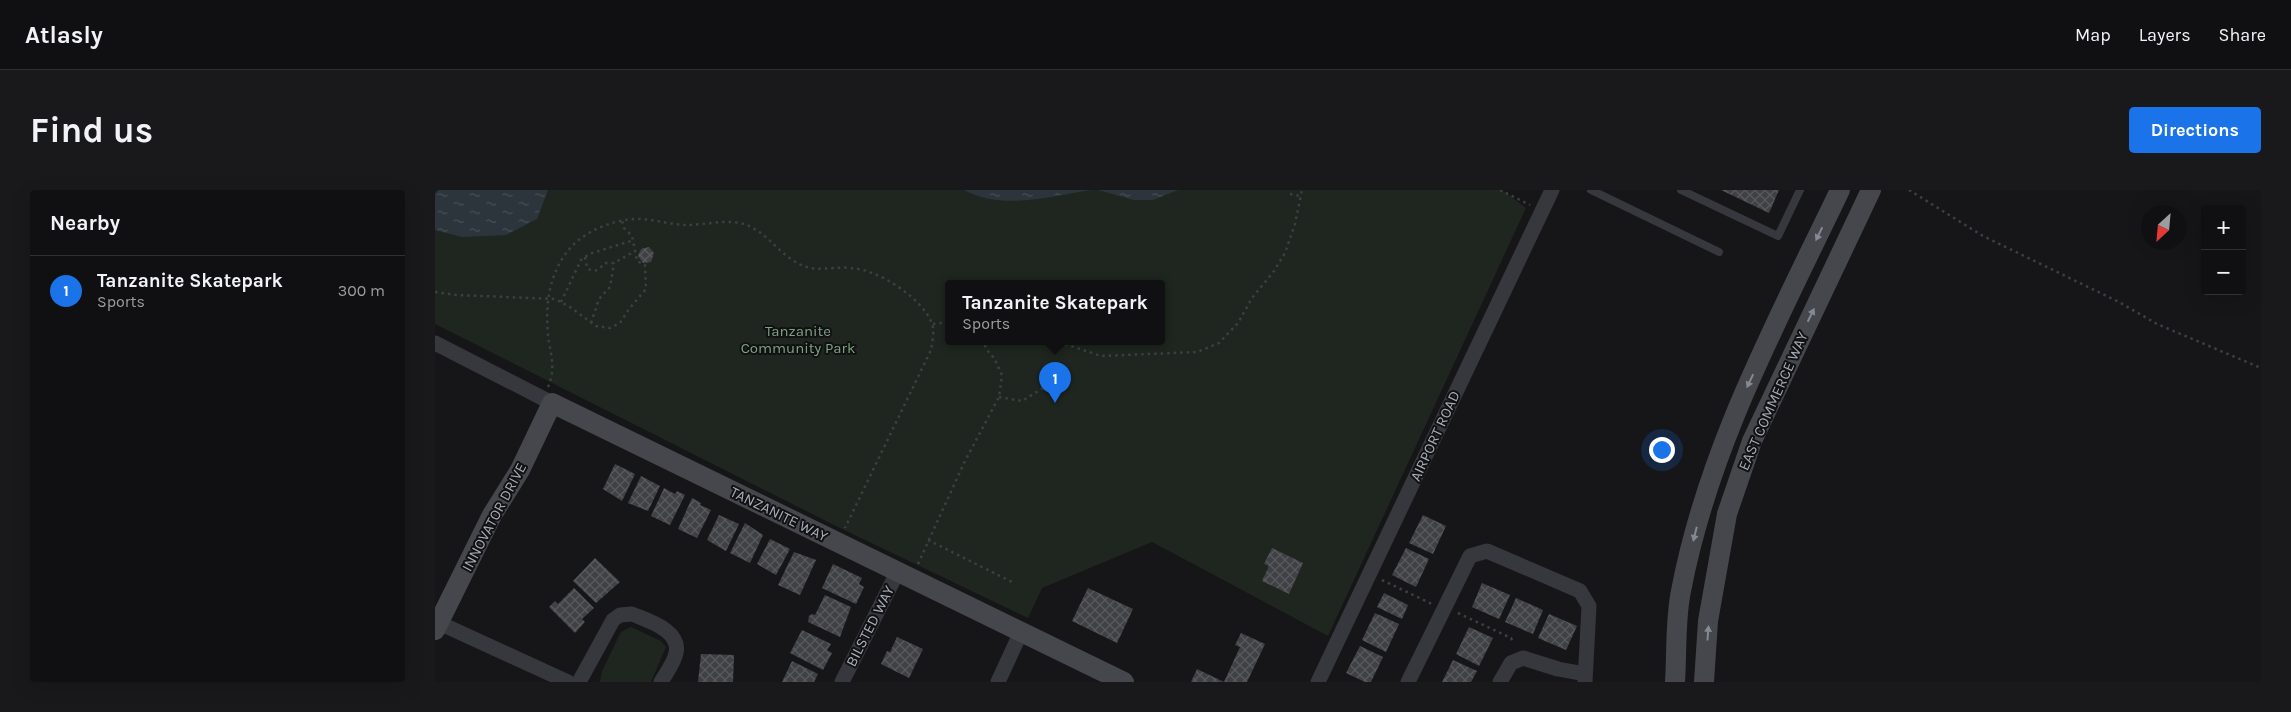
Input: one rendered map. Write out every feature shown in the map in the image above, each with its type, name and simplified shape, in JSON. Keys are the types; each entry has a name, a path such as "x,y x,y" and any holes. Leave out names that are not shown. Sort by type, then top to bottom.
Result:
{"main road":[{"name":"EAST COMMERCE WAY","path":"1675,682 1681,592 1703,500 1729,426 1840,190"},
{"name":"EAST COMMERCE WAY","path":"1704,682 1709,621 1727,514 1752,441 1871,190"},
{"name":"TANZANITE WAY","path":"550,395 837,542 907,569 1021,632 1125,682"},
{"name":"INNOVATOR DRIVE","path":"436,625 492,516 520,470 550,395"}],"street":[{"name":"AIRPORT ROAD","path":"1318,682 1553,190"},
{"name":"TANZANITE WAY","path":"435,343 550,395"},
{"path":"1408,682 1470,556 1487,552 1580,591 1589,606 1585,678 1523,658 1511,663 1500,682"},
{"name":"BILSTED WAY","path":"842,682 907,569"},
{"path":"579,682 613,620 626,613 666,630 673,637 676,645 676,654 661,682"},
{"path":"436,625 568,682"},
{"path":"998,682 1021,632"}],"lane":[{"path":"1591,190 1719,252"},
{"path":"1681,190 1778,236 1800,190"}],"path":[{"path":"1068,345 1101,356 1197,352 1219,343 1238,323 1252,298 1274,271 1285,253 1295,224 1302,190"},
{"path":"1500,190 1542,211"},
{"path":"1909,190 1983,236 2119,302 2157,324 2261,368"},
{"path":"1290,194 1300,196"},
{"path":"550,395 553,366 547,319 548,298 553,278 575,244 594,230 622,221 640,219 685,225 727,223 749,226 798,264 817,270 851,268 875,273 900,289 921,306 933,324 931,350 837,542"},
{"path":"435,292 455,295 548,298 561,302 591,323 603,328 617,326 646,289 647,269 645,265 637,260 634,240 622,221"},
{"path":"561,302 578,264 585,257 634,240"},
{"path":"585,257 586,266 591,270 598,271 605,263 614,263 635,252"},
{"path":"591,323 599,299 610,287 614,263"},
{"path":"933,324 945,322"},
{"path":"907,569 928,540 982,427 999,397 1001,375 994,358 985,345"},
{"path":"999,397 1022,401 1043,388"},
{"path":"928,540 1014,583"},
{"path":"1383,580 1436,606"},
{"path":"1450,610 1511,638 1513,643"}],"green space":[{"name":"Tanzanite Community Park","path":"435,190 1502,190 1526,208 1328,636 1152,542 1042,588 1028,618 840,528 435,324"},
{"path":"631,627 661,641 666,647 651,682 600,682 602,671 621,632"}],"water":[{"path":"435,190 548,190 537,219 506,235 462,237 435,230"},
{"path":"964,190 1091,190 1011,201 995,200"},
{"path":"1098,190 1178,190 1153,200 1134,200"}],"building":[{"path":"1721,190 1779,190 1769,213"},
{"path":"649,247 654,253 651,262 643,263 638,256 641,249"},
{"path":"615,464 635,474 622,501 603,489"},
{"path":"641,476 660,486 648,511 628,503"},
{"path":"664,488 675,494 677,491 685,495 670,525 651,516"},
{"path":"692,498 701,503 700,505 711,510 697,538 678,529"},
{"path":"719,515 739,524 726,551 707,540"},
{"path":"1423,515 1446,526 1433,554 1409,543"},
{"path":"745,523 763,535 750,563 730,553"},
{"path":"770,539 790,549 776,575 757,564"},
{"path":"1272,548 1303,563 1289,594 1262,581 1269,566 1264,564"},
{"path":"1406,548 1429,559 1416,587 1392,575"},
{"path":"794,552 816,560 800,595 778,585"},
{"path":"595,558 620,582 596,603 573,581"},
{"path":"833,564 862,578 859,584 864,587 856,604 822,588"},
{"path":"1482,583 1510,595 1499,619 1472,607"},
{"path":"574,588 594,608 582,619 585,622 575,633 549,607 555,601 558,604"},
{"path":"1088,588 1133,609 1117,643 1072,621"},
{"path":"1384,593 1408,605 1402,619 1377,607"},
{"path":"825,595 851,607 840,637 808,622 809,616 815,615"},
{"path":"1516,598 1543,610 1533,634 1505,622"},
{"path":"1375,613 1399,624 1386,652 1362,640"},
{"path":"1549,614 1577,626 1566,650 1538,638"},
{"path":"1469,627 1493,638 1479,666 1456,654"},
{"path":"802,630 831,644 827,650 832,653 823,670 790,653"},
{"path":"1241,633 1265,644 1247,682 1224,682 1240,647 1235,645"},
{"path":"897,637 923,649 909,678 881,664 887,651 890,652"},
{"path":"1360,646 1383,657 1371,682 1365,682 1346,673"},
{"path":"701,654 734,655 733,682 698,682"},
{"path":"1453,660 1477,671 1471,682 1442,682"},
{"path":"792,661 818,674 814,682 782,682"},
{"path":"1197,669 1224,682 1191,682"}],"place":[{"name":"Tanzanite Skatepark","path":"1055,403"}]}
